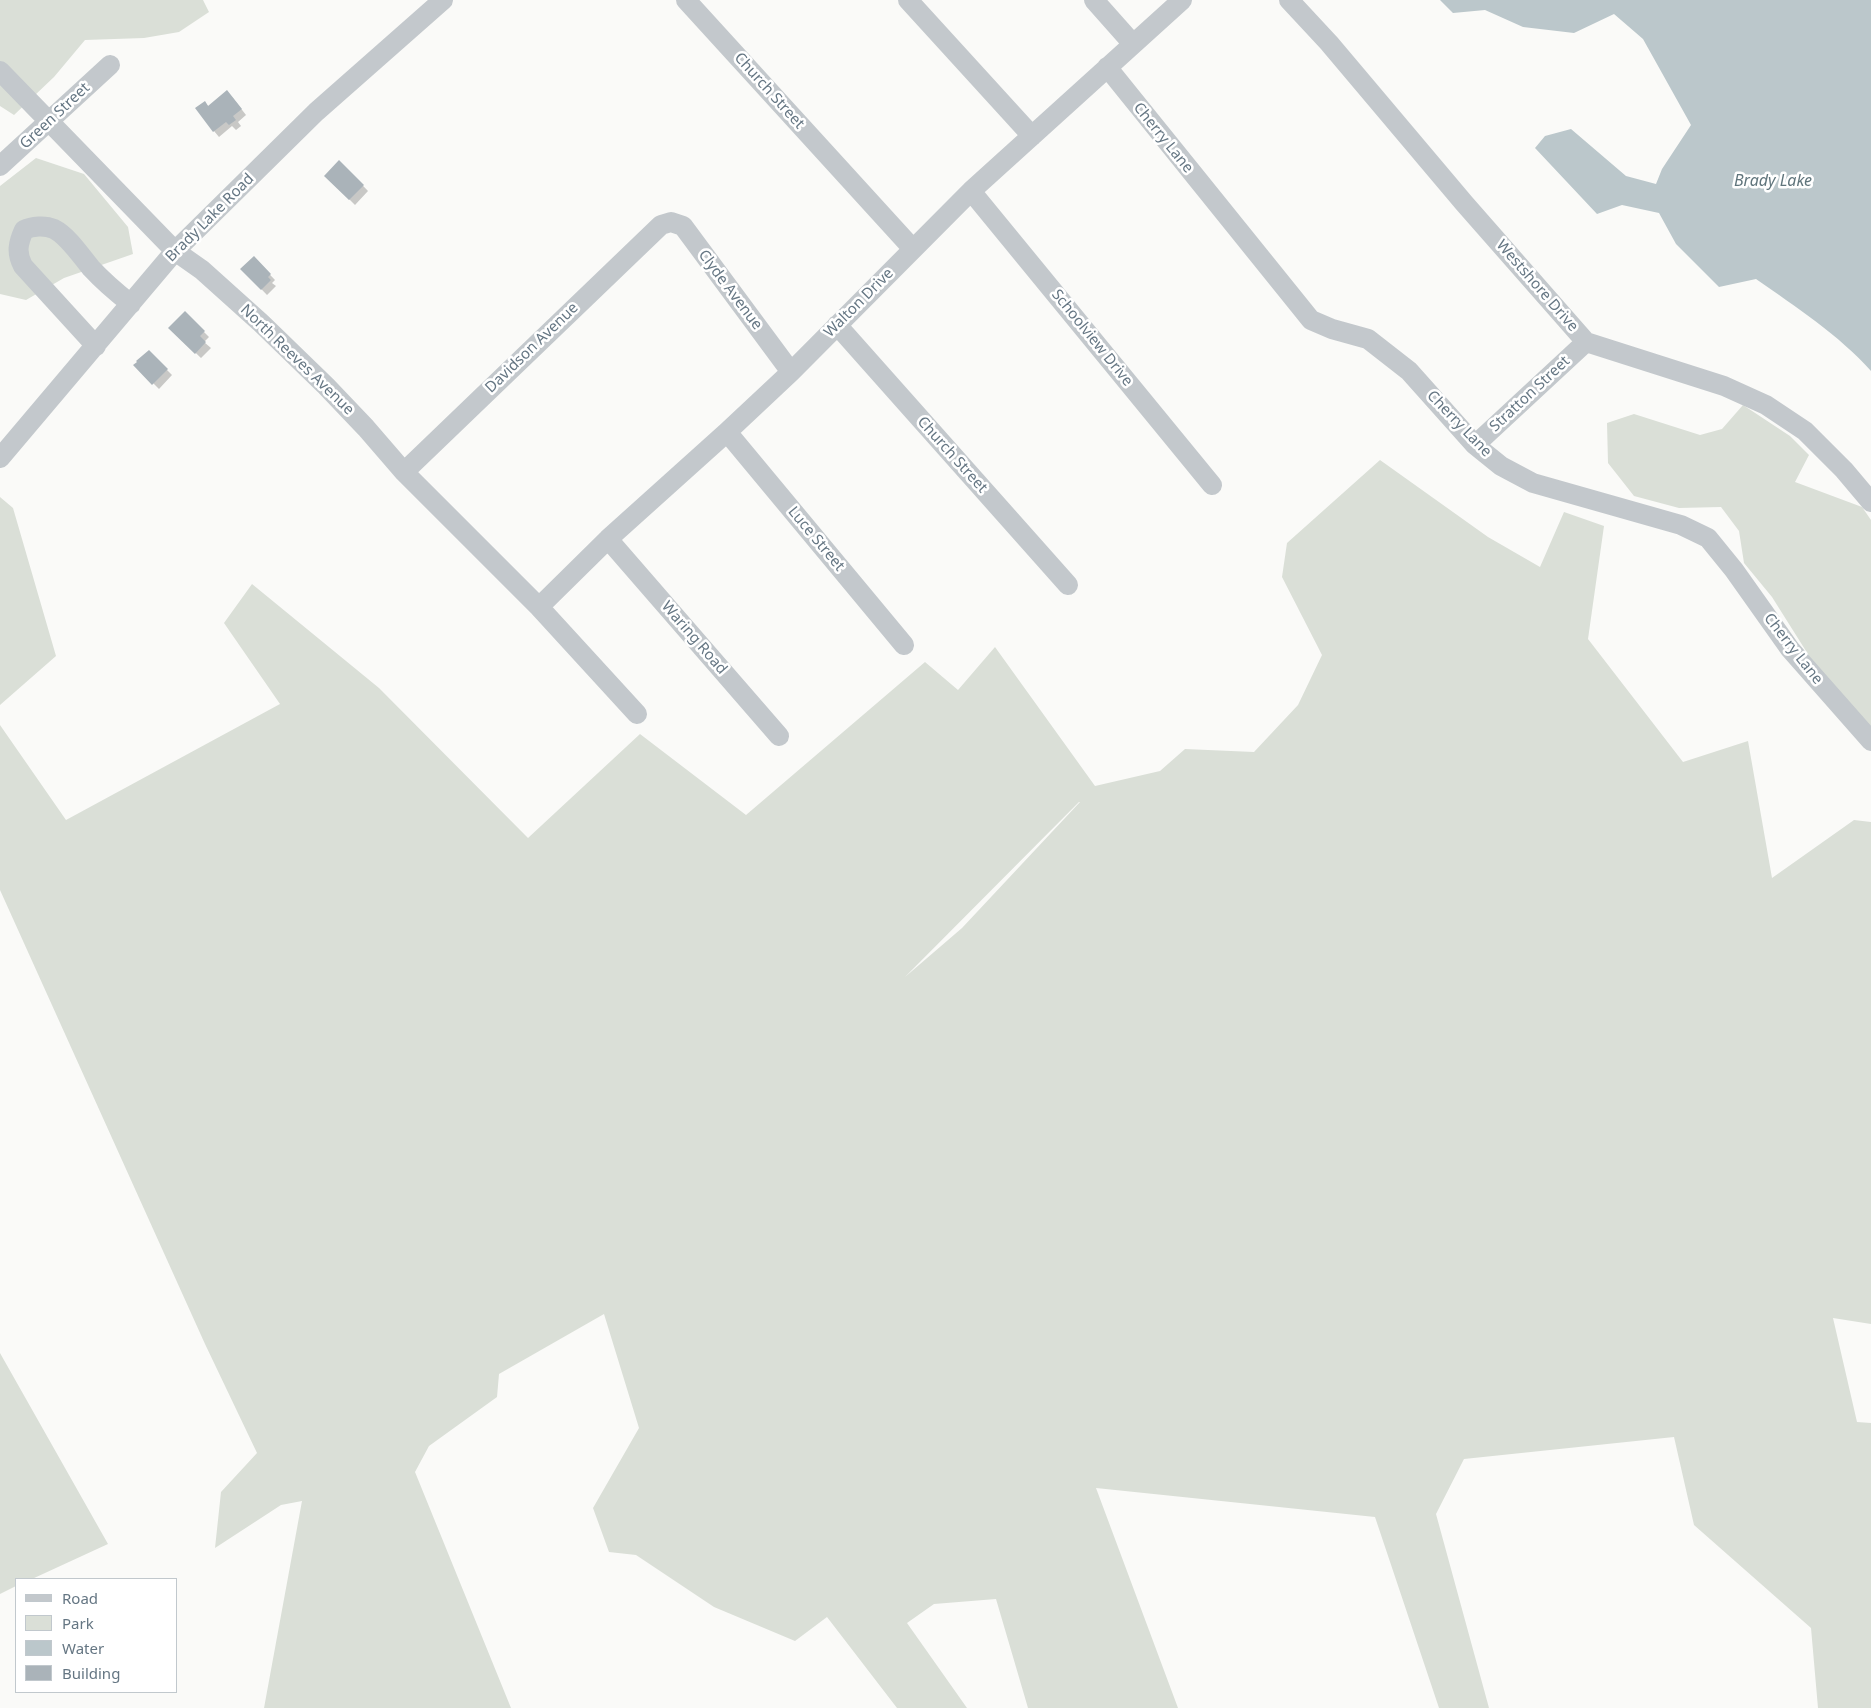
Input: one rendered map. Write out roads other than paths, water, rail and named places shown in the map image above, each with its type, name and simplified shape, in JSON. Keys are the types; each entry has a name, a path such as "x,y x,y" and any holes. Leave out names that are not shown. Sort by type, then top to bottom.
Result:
{"street":[{"name":"Brady Lake Road","path":"0,458 175,251 316,112 443,0"},
{"name":"Church Street","path":"686,0 913,248"},
{"path":"908,0 1032,136"},
{"path":"1094,0 1133,44"},
{"name":"Walton Drive","path":"539,607 608,539 791,372 971,191 1182,0"},
{"name":"Westshore Drive","path":"1289,0 1586,342 1724,386 1766,405 1805,431 1844,470 1871,502"},
{"name":"Green Street","path":"0,166 110,65"},
{"name":"Cherry Lane","path":"1107,67 1311,320 1332,329 1368,339 1409,371 1475,445 1501,466 1533,483 1682,526 1708,538 1734,570 1790,649 1871,741"},
{"name":"North Reeves Avenue","path":"0,71 175,251 202,270 274,336 366,428 404,472 539,607 636,714"},
{"name":"Schoolview Drive","path":"971,191 1212,485"},
{"name":"Clyde Avenue","path":"661,225 671,222 683,226 791,372"},
{"name":"Davidson Avenue","path":"404,472 661,225"},
{"path":"96,346 23,266 19,258 18,249 24,230 30,227 54,229 70,243 117,294 131,304"},
{"name":"Church Street","path":"837,325 1068,585"},
{"name":"Stratton Street","path":"1475,445 1586,342"},
{"name":"Luce Street","path":"727,432 904,646"},
{"name":"Waring Road","path":"608,539 779,736"}],"water":[{"name":"Brady Lake","path":"1440,0 1871,0 1871,371 1831,333 1756,279 1719,287 1676,244 1659,213 1622,205 1597,214 1535,148 1545,136 1571,129 1626,176 1656,184 1662,169 1691,125 1643,39 1614,14 1574,33 1523,27 1485,10 1453,13"}]}
